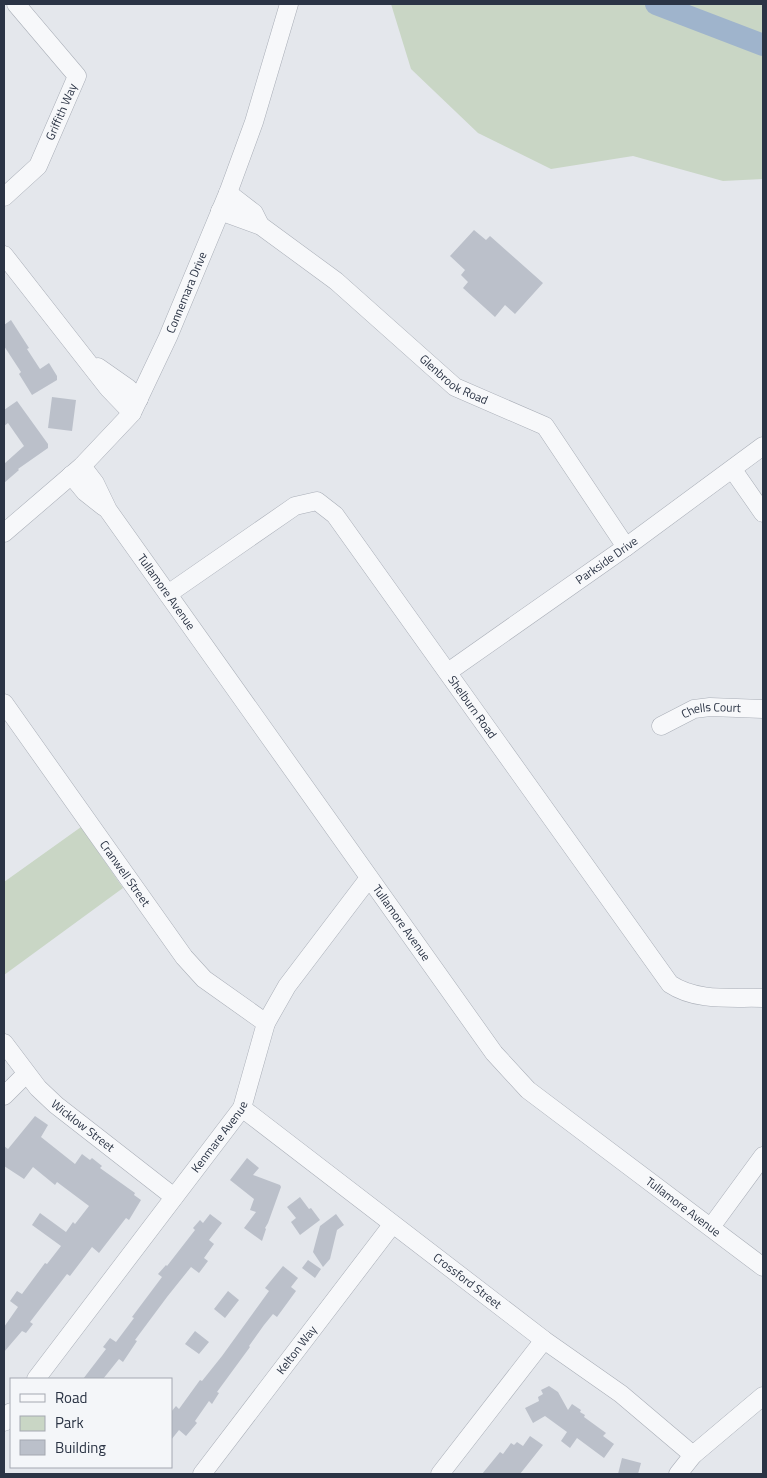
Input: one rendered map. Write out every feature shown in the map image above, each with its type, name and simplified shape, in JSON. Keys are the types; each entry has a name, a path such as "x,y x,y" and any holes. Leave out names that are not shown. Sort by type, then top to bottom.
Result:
{"street":[{"name":"Griffith Way","path":"4,197 38,166 77,76 16,4"},
{"name":"Connemara Drive","path":"4,533 77,471 105,444 135,406 168,337 228,193 254,122 289,4"},
{"name":"Glenbrook Road","path":"228,193 254,213 261,226"},
{"name":"Glenbrook Road","path":"220,211 261,226 336,281 455,387 546,426 626,547"},
{"path":"6,263 84,356 108,388 135,406"},
{"name":"Parkside Drive","path":"448,672 626,547 733,470 763,446"},
{"path":"733,470 763,513"},
{"name":"Tullamore Avenue","path":"77,471 95,483 108,510 480,1035 511,1073 528,1090 763,1267"},
{"name":"Shelburn Road","path":"168,594 296,506 317,501 335,515 670,984 682,992 697,996 763,998"},
{"name":"Cranwell Street","path":"4,703 184,957 204,979 266,1023"},
{"name":"Chells Court","path":"661,726 694,709 710,707 763,709"},
{"name":"Kenmare Avenue","path":"37,1378 242,1108 266,1023 288,986 369,878"},
{"name":"Wicklow Street","path":"4,1043 26,1074 56,1105 174,1197"},
{"path":"4,1096 26,1074"},
{"name":"Crossford Street","path":"242,1108 544,1340 621,1394 693,1454"},
{"path":"711,1227 763,1156"},
{"name":"Kelton Way","path":"202,1474 392,1224"},
{"path":"440,1474 544,1340"},
{"path":"678,1474 693,1454 763,1396"}],"green space":[{"path":"391,4 763,4 763,179 723,181 633,156 551,169 478,133 411,69"},
{"path":"81,827 123,888 4,975 4,882"}],"building":[{"path":"474,230 486,240 490,236 543,283 515,314 505,305 495,317 463,288 468,282 461,275 465,270 450,256"},
{"path":"11,320 40,369 49,363 57,376 57,380 32,395 19,374 21,372 4,346 4,325"},
{"path":"52,397 76,400 72,431 48,428"},
{"path":"17,401 48,444 48,448 18,469 4,483 4,464 24,446 8,423 4,426 4,410"},
{"path":"35,1116 48,1125 41,1137 75,1164 82,1154 90,1160 92,1158 102,1166 100,1168 135,1193 134,1195 141,1200 129,1220 126,1218 99,1253 92,1247 70,1276 67,1274 30,1322 33,1324 26,1333 22,1331 4,1352 4,1327 18,1307 10,1301 17,1291 22,1294 45,1263 47,1264 61,1246 32,1225 40,1213 66,1232 89,1206 57,1182 55,1185 33,1167 24,1179 4,1166 4,1146 8,1149"},
{"path":"247,1158 259,1168 253,1175 281,1187 262,1241 244,1228 256,1212 250,1210 254,1199 230,1180"},
{"path":"300,1197 320,1220 300,1235 291,1222 296,1218 287,1207"},
{"path":"210,1214 222,1223 209,1240 214,1244 204,1258 208,1261 199,1273 191,1267 135,1340 137,1341 123,1362 119,1359 104,1378 84,1378 106,1349 103,1347 110,1338 116,1342 134,1318 132,1317 162,1277 158,1274 167,1266 195,1230 193,1228 200,1220 203,1223"},
{"path":"336,1214 344,1225 337,1230 330,1259 323,1267 313,1252 320,1226"},
{"path":"308,1260 321,1269 315,1278 302,1268"},
{"path":"283,1266 298,1278 291,1287 296,1291 277,1317 273,1314 264,1325 217,1392 219,1393 212,1404 209,1401 195,1421 197,1423 186,1436 179,1430 172,1439 172,1411 176,1406 179,1409 200,1380 202,1381 222,1356 269,1291 265,1288"},
{"path":"228,1291 239,1300 225,1318 214,1309"},
{"path":"195,1331 209,1342 199,1354 185,1344"},
{"path":"549,1386 558,1392 568,1410 572,1404 581,1410 580,1412 585,1415 584,1417 606,1433 603,1436 614,1444 604,1458 577,1438 570,1448 561,1441 567,1432 545,1416 533,1423 525,1408 539,1401 538,1397 543,1394 541,1390"},
{"path":"530,1436 543,1445 520,1474 482,1474 500,1452 503,1454 511,1443 514,1445 517,1442 523,1446"},
{"path":"622,1458 641,1463 638,1474 618,1474"}],"waterway":[{"path":"656,4 763,45"}]}
